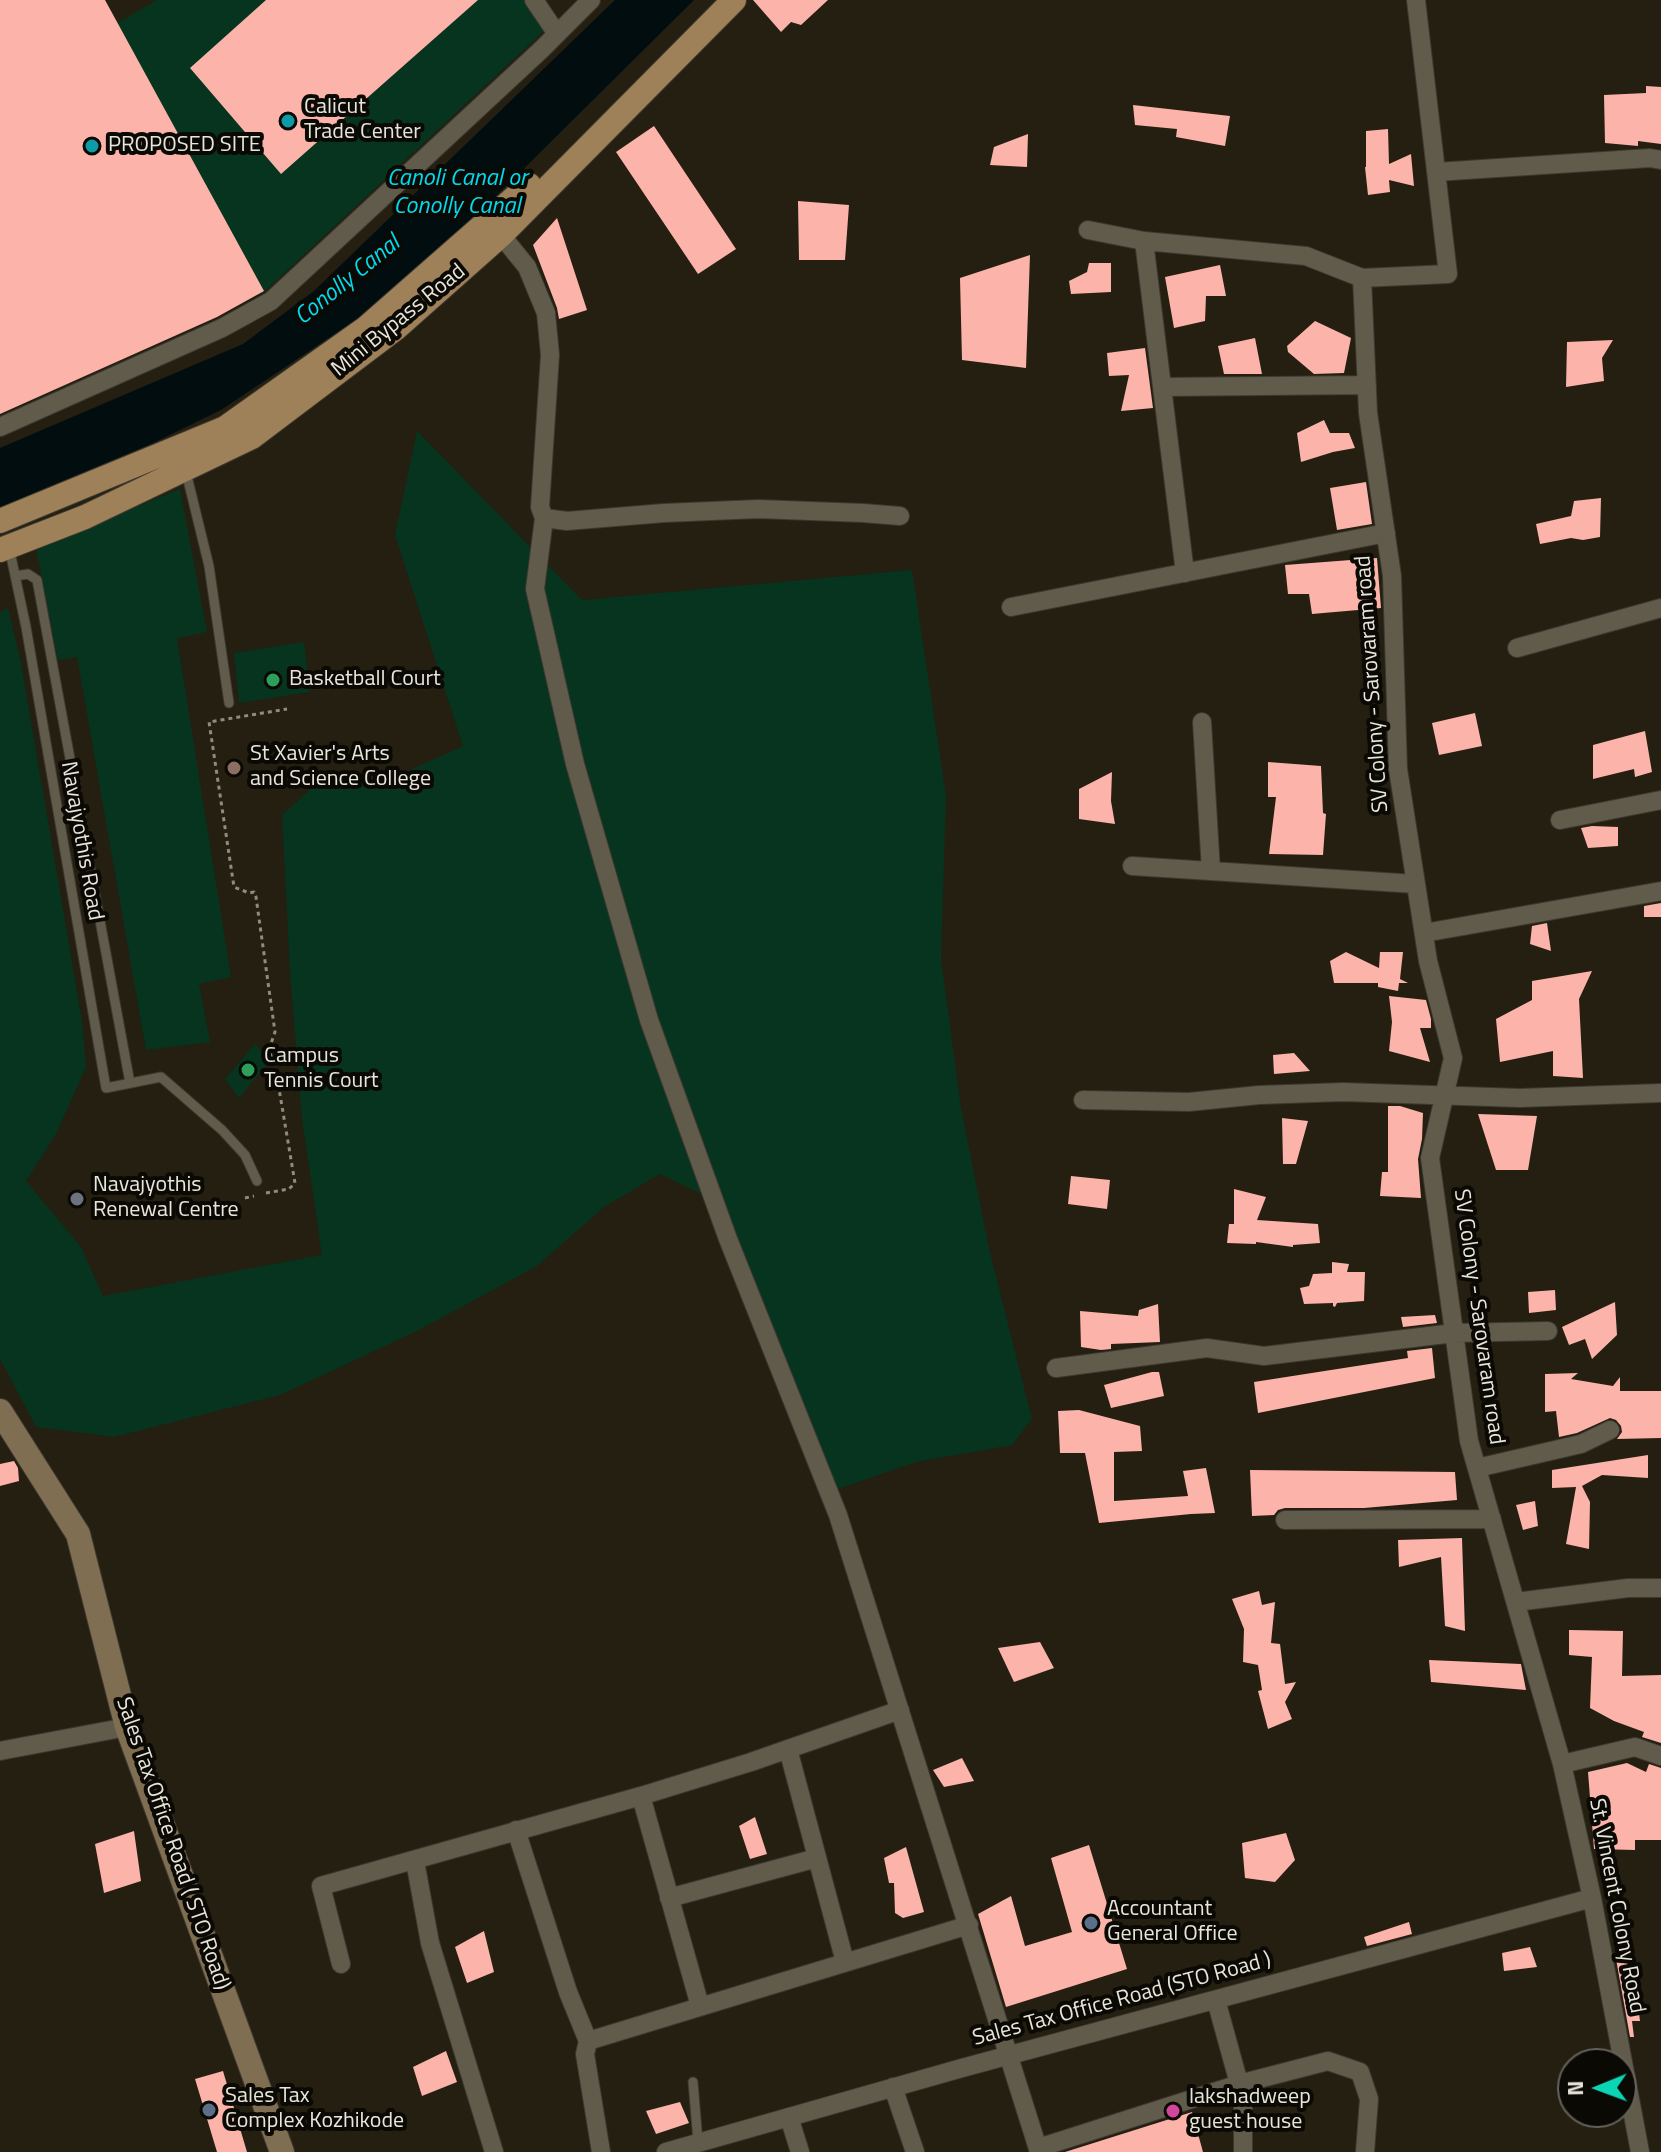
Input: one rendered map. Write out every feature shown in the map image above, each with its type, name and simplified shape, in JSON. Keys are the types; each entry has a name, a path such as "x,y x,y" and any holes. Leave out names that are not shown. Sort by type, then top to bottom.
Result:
{"main road":[{"name":"Mini Bypass Road","path":"0,521 225,428 366,328 500,212 631,91 718,0"},
{"name":"Mini Bypass Road","path":"4,549 85,517 252,437 395,329 501,235 734,0"}],"street":[{"path":"534,0 557,34"},
{"path":"0,427 222,328 271,301 591,0"},
{"path":"1088,230 1144,241 1306,256 1362,278 1448,274 1416,0"},
{"path":"1436,172 1650,158 1661,160"},
{"path":"501,235 527,267 546,313 550,355 540,507 544,518 535,589 575,764 649,1020 728,1239 838,1515 1039,2150 1239,2084 1328,2061 1360,2072 1369,2099 1365,2152"},
{"path":"1144,241 1185,573"},
{"name":"SV Colony - Sarovaram road","path":"1362,278 1368,413 1392,576 1398,769 1428,961 1453,1058 1430,1158 1469,1441 1562,1764"},
{"path":"1162,387 1367,385"},
{"path":"544,518 567,521 758,509 900,516"},
{"path":"1011,607 1386,533"},
{"path":"1517,648 1661,608"},
{"path":"1202,722 1211,871"},
{"path":"1560,820 1661,800"},
{"path":"1132,866 1416,884"},
{"path":"1424,933 1661,891"},
{"path":"1083,1100 1189,1102 1259,1095 1343,1092 1520,1098 1661,1093"},
{"path":"1056,1368 1207,1348 1264,1356 1454,1333 1548,1331"},
{"name":"Sales Tax Office Road ( STO Road)","path":"0,1411 78,1534 127,1727 282,2152"},
{"path":"1477,1468 1581,1444 1610,1430"},
{"path":"1285,1520 1492,1519"},
{"path":"1516,1602 1628,1588 1661,1588"},
{"path":"341,1964 321,1886 641,1796 900,1710"},
{"path":"0,1751 127,1727"},
{"path":"1562,1764 1635,1747 1661,1756"},
{"path":"788,1749 845,1962"},
{"name":"St. Vincent Colony Road","path":"1562,1764 1592,1898 1640,2152"},
{"path":"641,1796 700,2006"},
{"path":"516,1830 568,1992 588,2041 585,2054 601,2152"},
{"path":"669,1898 817,1858"},
{"path":"415,1861 430,1943 494,2152"},
{"name":"Sales Tax Office Road (STO Road )","path":"666,2152 699,2147 893,2087 1592,1898"},
{"path":"588,2041 969,1925"},
{"path":"1216,2000 1243,2098 1243,2152"},
{"path":"893,2087 915,2152"},
{"path":"789,2117 800,2152"}],"lane":[{"path":"185,469 209,566 229,703"},
{"name":"Navajyothis Road","path":"4,549 15,576 26,627 106,1088 161,1077 222,1130 245,1155 257,1181"},
{"name":"Navajyothis Road","path":"15,576 28,574 37,580 130,1083"},
{"path":"693,2082 699,2147"}],"path":[{"path":"245,1198 289,1189 295,1183 277,1077 269,1049 275,1032 256,897 254,892 234,887 209,722 287,709"}],"green space":[{"path":"157,0 527,0 547,28 264,292 0,414 0,73 46,64"},
{"path":"417,431 582,600 912,570 946,796 941,959 961,1108 988,1244 1032,1419 1012,1445 916,1462 829,1492 714,1200 660,1174 604,1207 537,1266 417,1331 280,1395 114,1437 36,1427 0,1359 0,612 8,608 21,663 82,1021 86,1067 56,1134 26,1181 81,1247 103,1296 322,1255 302,1119 282,815 313,787 390,779 463,746 395,535"},
{"path":"180,489 207,632 177,638 231,977 199,984 210,1042 146,1050 77,657 58,660 36,548"},
{"name":"Basketball Court","path":"304,642 310,692 239,703 234,653"},
{"name":"Campus Tennis Court","path":"255,1044 270,1060 239,1098 225,1079"}],"water":[{"name":"Canoli Canal or Conolly Canal","path":"615,0 694,0 489,203 360,317 221,410 151,444 0,507 0,448 243,344 314,291"}],"building":[{"name":"PROPOSED SITE","path":"0,0 105,0 264,291 217,317 0,414"},
{"name":"Calicut Trade Center","path":"266,0 478,0 281,174 190,68"},
{"path":"753,0 828,0 801,25 791,22 781,32"},
{"path":"1646,86 1661,87 1661,144 1638,141 1638,146 1605,143 1604,95 1646,93"},
{"path":"1133,105 1230,116 1225,146 1176,137 1177,129 1135,125"},
{"path":"654,126 736,249 698,274 616,152"},
{"path":"1388,129 1389,164 1411,154 1414,186 1389,180 1390,192 1368,195 1366,131"},
{"path":"1028,134 1027,167 990,165 994,147"},
{"path":"798,201 849,205 845,260 799,260"},
{"path":"557,218 587,310 559,319 533,245"},
{"path":"1030,255 1026,368 962,360 960,278"},
{"path":"1089,263 1111,263 1111,292 1071,294 1069,281 1087,272"},
{"path":"1220,265 1226,296 1206,296 1205,321 1174,328 1165,277"},
{"path":"1315,321 1351,338 1344,373 1314,374 1288,352 1287,346"},
{"path":"1255,338 1262,374 1224,374 1218,346"},
{"path":"1613,340 1602,358 1604,381 1566,387 1567,342"},
{"path":"1145,348 1153,408 1121,411 1129,375 1109,376 1107,353"},
{"path":"1324,420 1330,433 1349,433 1355,448 1301,462 1297,433"},
{"path":"1366,482 1372,524 1337,530 1330,488"},
{"path":"1601,498 1600,537 1540,544 1536,524 1571,516 1574,501"},
{"path":"1377,558 1381,608 1312,614 1309,594 1288,594 1285,565"},
{"path":"1475,713 1482,746 1439,755 1432,723"},
{"path":"1645,731 1652,772 1635,777 1634,769 1593,779 1593,745"},
{"path":"1268,762 1321,766 1323,813 1326,814 1323,855 1269,854 1276,797 1268,797"},
{"path":"1112,772 1111,801 1115,824 1079,819 1079,789"},
{"path":"1618,827 1618,846 1588,848 1581,828"},
{"path":"1661,903 1661,917 1644,917 1644,906"},
{"path":"1547,923 1551,951 1530,944 1532,926"},
{"path":"1346,952 1379,968 1380,952 1403,952 1400,979 1408,983 1399,983 1398,991 1378,987 1378,983 1334,983 1330,961"},
{"path":"1592,971 1579,999 1583,1078 1553,1076 1553,1051 1500,1062 1496,1019 1532,1000 1532,981"},
{"path":"1389,996 1426,1000 1431,1028 1420,1028 1430,1062 1389,1051 1392,1022"},
{"path":"1294,1053 1310,1071 1274,1074 1273,1055"},
{"path":"1388,1106 1423,1113 1418,1159 1421,1198 1380,1196 1382,1172 1388,1172"},
{"path":"1478,1114 1537,1116 1528,1170 1496,1170"},
{"path":"1282,1118 1308,1121 1296,1164 1283,1164"},
{"path":"1071,1176 1110,1180 1107,1209 1068,1204"},
{"path":"1234,1189 1266,1197 1257,1220 1318,1224 1320,1243 1293,1247 1256,1242 1227,1243 1229,1224 1234,1224"},
{"path":"1332,1262 1349,1264 1347,1272 1365,1272 1364,1301 1337,1303 1335,1307 1333,1303 1304,1304 1300,1288 1309,1286 1313,1274 1332,1273"},
{"path":"1555,1290 1556,1310 1529,1313 1528,1292"},
{"path":"1615,1302 1617,1335 1592,1359 1585,1339 1569,1345 1562,1327"},
{"path":"1158,1304 1160,1342 1111,1344 1111,1349 1101,1350 1081,1347 1080,1311 1138,1316 1139,1310"},
{"path":"1435,1315 1437,1323 1403,1327 1401,1317"},
{"path":"1432,1348 1435,1378 1258,1413 1254,1382 1408,1358 1407,1351"},
{"path":"1159,1372 1164,1396 1111,1408 1104,1385"},
{"path":"1578,1373 1571,1379 1613,1386 1620,1377 1620,1391 1661,1391 1661,1438 1617,1439 1622,1432 1621,1426 1610,1418 1577,1433 1559,1437 1556,1411 1545,1412 1545,1374"},
{"path":"1079,1410 1140,1426 1142,1451 1114,1452 1114,1501 1188,1496 1183,1471 1206,1468 1215,1513 1099,1523 1085,1453 1060,1453 1058,1411"},
{"path":"1648,1455 1648,1478 1602,1475 1582,1486 1590,1502 1589,1549 1566,1544 1576,1487 1552,1488 1552,1470"},
{"path":"14,1461 19,1481 0,1486 0,1464"},
{"path":"1250,1470 1455,1472 1457,1500 1364,1508 1285,1508 1274,1515 1252,1516"},
{"path":"1535,1501 1538,1526 1523,1530 1516,1505"},
{"path":"1462,1538 1465,1631 1445,1626 1441,1557 1399,1567 1398,1540"},
{"path":"1259,1591 1262,1605 1275,1602 1271,1643 1280,1644 1285,1684 1296,1682 1285,1702 1292,1719 1268,1729 1258,1691 1262,1690 1258,1665 1243,1662 1244,1629 1232,1599"},
{"path":"1569,1630 1623,1631 1622,1676 1661,1675 1661,1743 1642,1737 1644,1732 1590,1708 1592,1657 1569,1655"},
{"path":"1040,1642 1054,1668 1014,1682 998,1648"},
{"path":"1429,1660 1521,1664 1526,1690 1431,1682"},
{"path":"962,1758 974,1781 944,1787 933,1770"},
{"path":"1627,1763 1646,1772 1649,1764 1661,1768 1661,1840 1635,1840 1635,1850 1594,1849 1588,1772"},
{"path":"755,1817 767,1854 750,1859 739,1826"},
{"path":"134,1831 141,1881 104,1893 95,1844"},
{"path":"1286,1833 1295,1860 1275,1882 1245,1878 1242,1843"},
{"name":"Accountant General Office","path":"1089,1845 1127,1969 1006,2007 978,1914 1011,1896 1025,1946 1072,1932 1051,1858"},
{"path":"906,1847 924,1912 903,1918 895,1913 894,1883 889,1883 884,1858"},
{"path":"1409,1922 1412,1934 1367,1946 1364,1937"},
{"path":"484,1931 494,1972 467,1983 455,1947"},
{"path":"1530,1947 1537,1967 1504,1971 1502,1953"},
{"path":"1616,1959 1627,1959 1631,1999 1637,1997 1640,2021 1632,2021 1634,2037 1630,2037"},
{"path":"446,2051 457,2082 422,2096 413,2067"},
{"path":"223,2071 247,2152 217,2152 195,2079"},
{"path":"680,2102 689,2123 656,2134 646,2111"},
{"name":"lakshadweep guest house","path":"1192,2112 1203,2152 1065,2152"}],"place":[{"name":"Calicut Trade Center","path":"288,121"},
{"name":"PROPOSED SITE","path":"92,146"},
{"name":"Basketball Court","path":"273,680"},
{"name":"St Xavier's Arts and Science College","path":"234,768"},
{"name":"Campus Tennis Court","path":"248,1070"},
{"name":"Navajyothis Renewal Centre","path":"77,1199"},
{"name":"Accountant General Office","path":"1091,1923"},
{"name":"Sales Tax Complex Kozhikode","path":"209,2110"},
{"name":"lakshadweep guest house","path":"1173,2111"}],"water label":[{"name":"Conolly Canal","path":"348,281"}]}
